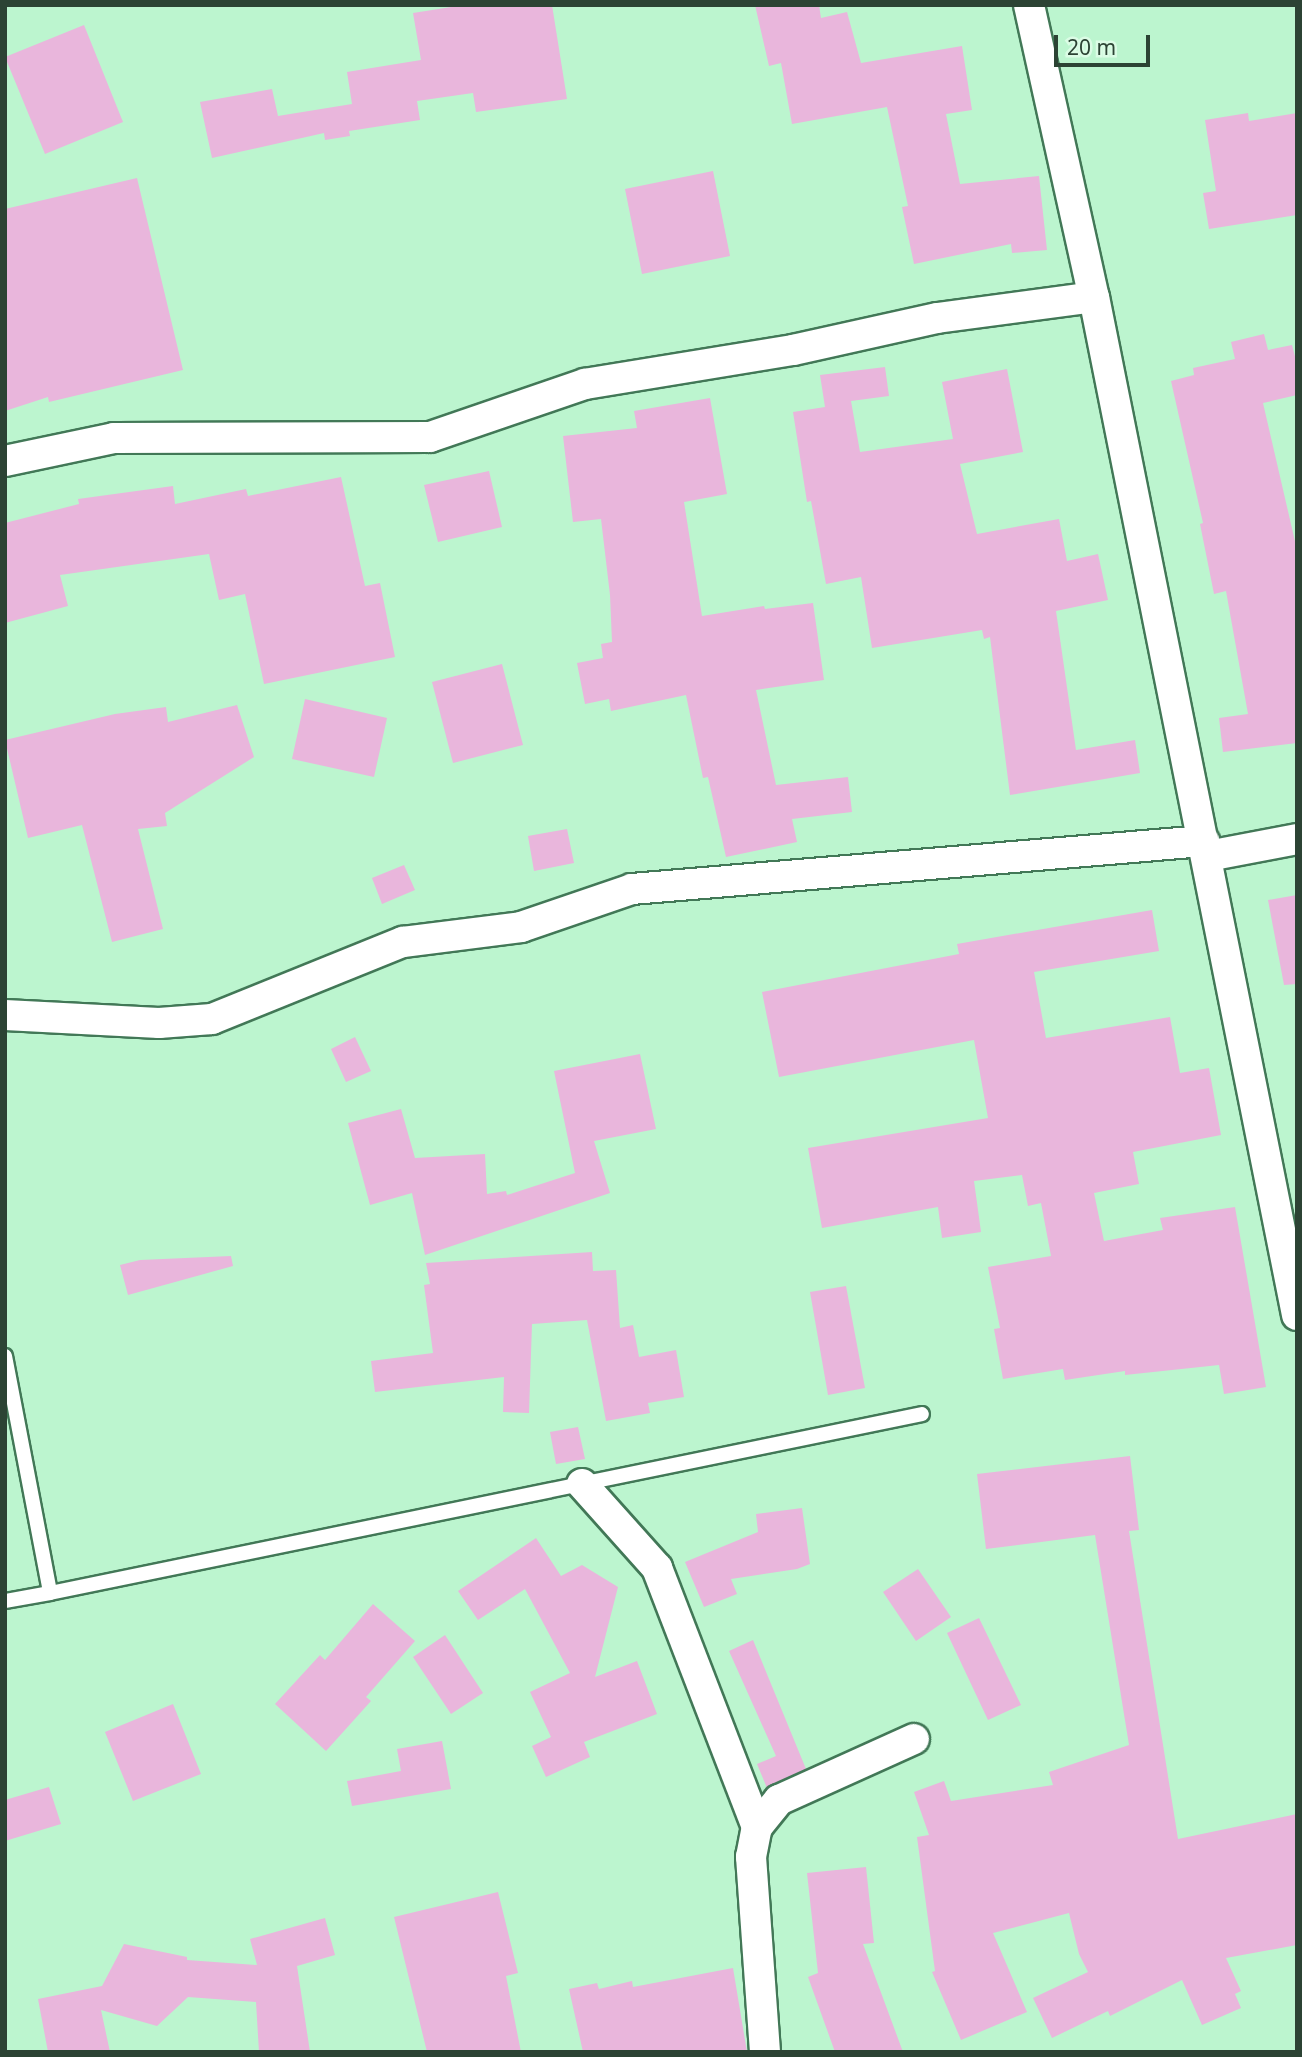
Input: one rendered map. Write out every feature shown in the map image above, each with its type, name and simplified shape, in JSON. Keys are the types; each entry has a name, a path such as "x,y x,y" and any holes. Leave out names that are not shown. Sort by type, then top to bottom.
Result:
{"street":[{"path":"1030,5 1094,297 1297,1315"},
{"path":"5,461 114,438 430,437 585,384 793,350 937,318 1094,297"},
{"path":"5,1016 159,1023 212,1019 403,942 521,927 632,889 1206,848 1297,839"},
{"path":"582,1484 657,1568 757,1827"},
{"path":"765,2052 751,1857 757,1827 779,1800 914,1739"}],"lane":[{"path":"5,1356 50,1593"},
{"path":"5,1601 922,1414"}],"building":[{"path":"464,5 552,5 567,99 476,112 473,93 417,101 420,120 349,131 350,136 325,140 324,133 212,158 200,102 272,89 278,116 352,104 347,72 421,60 413,13"},
{"path":"755,5 819,5 821,18 847,12 861,63 962,46 972,110 946,114 960,184 1039,176 1047,250 1012,253 1011,244 914,264 902,207 908,206 887,107 792,124 781,63 769,66"},
{"path":"84,25 123,122 45,154 5,57"},
{"path":"1248,113 1249,121 1297,113 1297,215 1209,229 1203,193 1216,191 1205,120"},
{"path":"713,171 730,256 642,274 625,189"},
{"path":"137,178 183,370 49,402 48,397 5,411 5,209"},
{"path":"1264,334 1268,350 1292,345 1297,364 1297,395 1263,403 1297,550 1297,743 1223,752 1219,718 1248,714 1226,591 1214,594 1200,524 1203,523 1171,381 1194,375 1193,368 1235,359 1231,342"},
{"path":"885,367 889,396 851,401 860,452 953,439 942,382 1007,369 1023,452 960,464 977,534 1059,519 1067,561 1098,554 1108,600 1056,611 1076,750 1135,740 1140,773 1010,795 990,637 984,639 982,630 872,648 861,577 826,584 811,501 807,502 793,412 825,407 820,375"},
{"path":"710,398 727,494 684,502 702,616 764,606 765,609 813,603 824,680 756,690 776,785 848,777 852,812 792,819 797,842 726,857 708,777 703,778 686,695 611,711 609,699 585,704 577,663 603,658 601,644 612,642 610,595 601,519 573,522 563,436 637,428 634,411"},
{"path":"489,471 502,527 438,542 424,485"},
{"path":"341,477 365,586 380,583 395,657 264,684 245,594 219,600 209,554 60,575 68,606 5,623 5,523 79,504 78,499 173,486 175,504 246,489 248,496"},
{"path":"502,664 523,745 453,763 432,682"},
{"path":"305,699 387,718 374,777 292,759"},
{"path":"237,705 254,757 165,813 167,826 138,829 163,929 112,942 82,825 28,838 5,740 115,714 166,707 168,722"},
{"path":"567,829 574,863 534,871 528,836"},
{"path":"404,865 415,890 382,904 372,878"},
{"path":"1297,895 1297,984 1284,985 1268,900"},
{"path":"1152,910 1159,951 1034,972 1046,1038 1170,1017 1180,1073 1209,1068 1221,1135 1133,1152 1139,1184 1094,1193 1104,1241 1163,1230 1160,1218 1235,1207 1266,1387 1224,1394 1219,1365 1125,1375 1125,1371 1065,1380 1063,1369 1003,1379 994,1329 1000,1328 988,1267 1051,1256 1041,1203 1028,1206 1022,1175 974,1181 981,1232 942,1238 938,1207 822,1228 808,1148 988,1118 974,1040 779,1077 762,992 959,954 957,944"},
{"path":"355,1037 371,1071 346,1082 331,1049"},
{"path":"640,1054 656,1129 594,1141 610,1193 425,1255 412,1193 370,1205 348,1123 401,1109 415,1158 485,1154 487,1194 506,1191 507,1195 575,1173 554,1071"},
{"path":"592,1252 593,1271 616,1270 620,1328 633,1325 639,1357 676,1350 684,1397 648,1403 650,1413 606,1421 587,1320 532,1324 529,1413 503,1412 504,1377 375,1392 371,1361 433,1353 424,1285 430,1284 426,1263"},
{"path":"231,1256 233,1266 128,1295 120,1265 140,1260"},
{"path":"846,1286 865,1388 828,1395 810,1292"},
{"path":"578,1427 585,1459 556,1464 550,1432"},
{"path":"1130,1456 1139,1530 1129,1531 1178,1839 1297,1814 1297,1945 1226,1958 1241,1991 1235,1994 1241,2008 1202,2025 1182,1980 1110,2016 1108,2011 1052,2038 1033,1998 1088,1972 1079,1954 1069,1913 993,1933 1027,2012 961,2040 932,1972 935,1971 917,1837 929,1835 914,1792 944,1781 951,1801 1053,1785 1049,1772 1129,1745 1095,1535 986,1549 977,1474"},
{"path":"802,1508 810,1564 797,1569 731,1579 737,1594 704,1607 685,1562 758,1532 756,1514"},
{"path":"536,1538 561,1576 582,1565 618,1587 595,1677 637,1661 657,1714 584,1742 590,1757 546,1777 532,1746 551,1737 530,1692 570,1673 525,1589 478,1620 458,1591"},
{"path":"918,1569 951,1617 916,1641 883,1592"},
{"path":"373,1604 415,1641 366,1697 371,1701 326,1751 275,1704 320,1655 325,1660"},
{"path":"979,1618 1021,1705 988,1720 947,1633"},
{"path":"445,1635 483,1693 451,1714 413,1657"},
{"path":"753,1640 806,1769 767,1788 757,1764 776,1756 729,1651"},
{"path":"173,1704 201,1774 133,1801 105,1732"},
{"path":"442,1741 451,1789 352,1806 347,1781 401,1771 397,1749"},
{"path":"49,1787 61,1824 5,1841 5,1800"},
{"path":"866,1867 874,1943 863,1944 903,2052 835,2052 808,1977 818,1973 807,1873"},
{"path":"498,1892 518,1973 506,1976 521,2052 427,2052 394,1917"},
{"path":"325,1918 335,1955 297,1966 310,2052 259,2052 256,2002 188,1997 157,2026 101,2010 110,2052 48,2052 38,1999 102,1986 124,1944 187,1957 187,1960 257,1965 250,1939"},
{"path":"733,1968 747,2052 583,2052 569,1989 597,1983 599,1989 632,1981 633,1987"}]}
